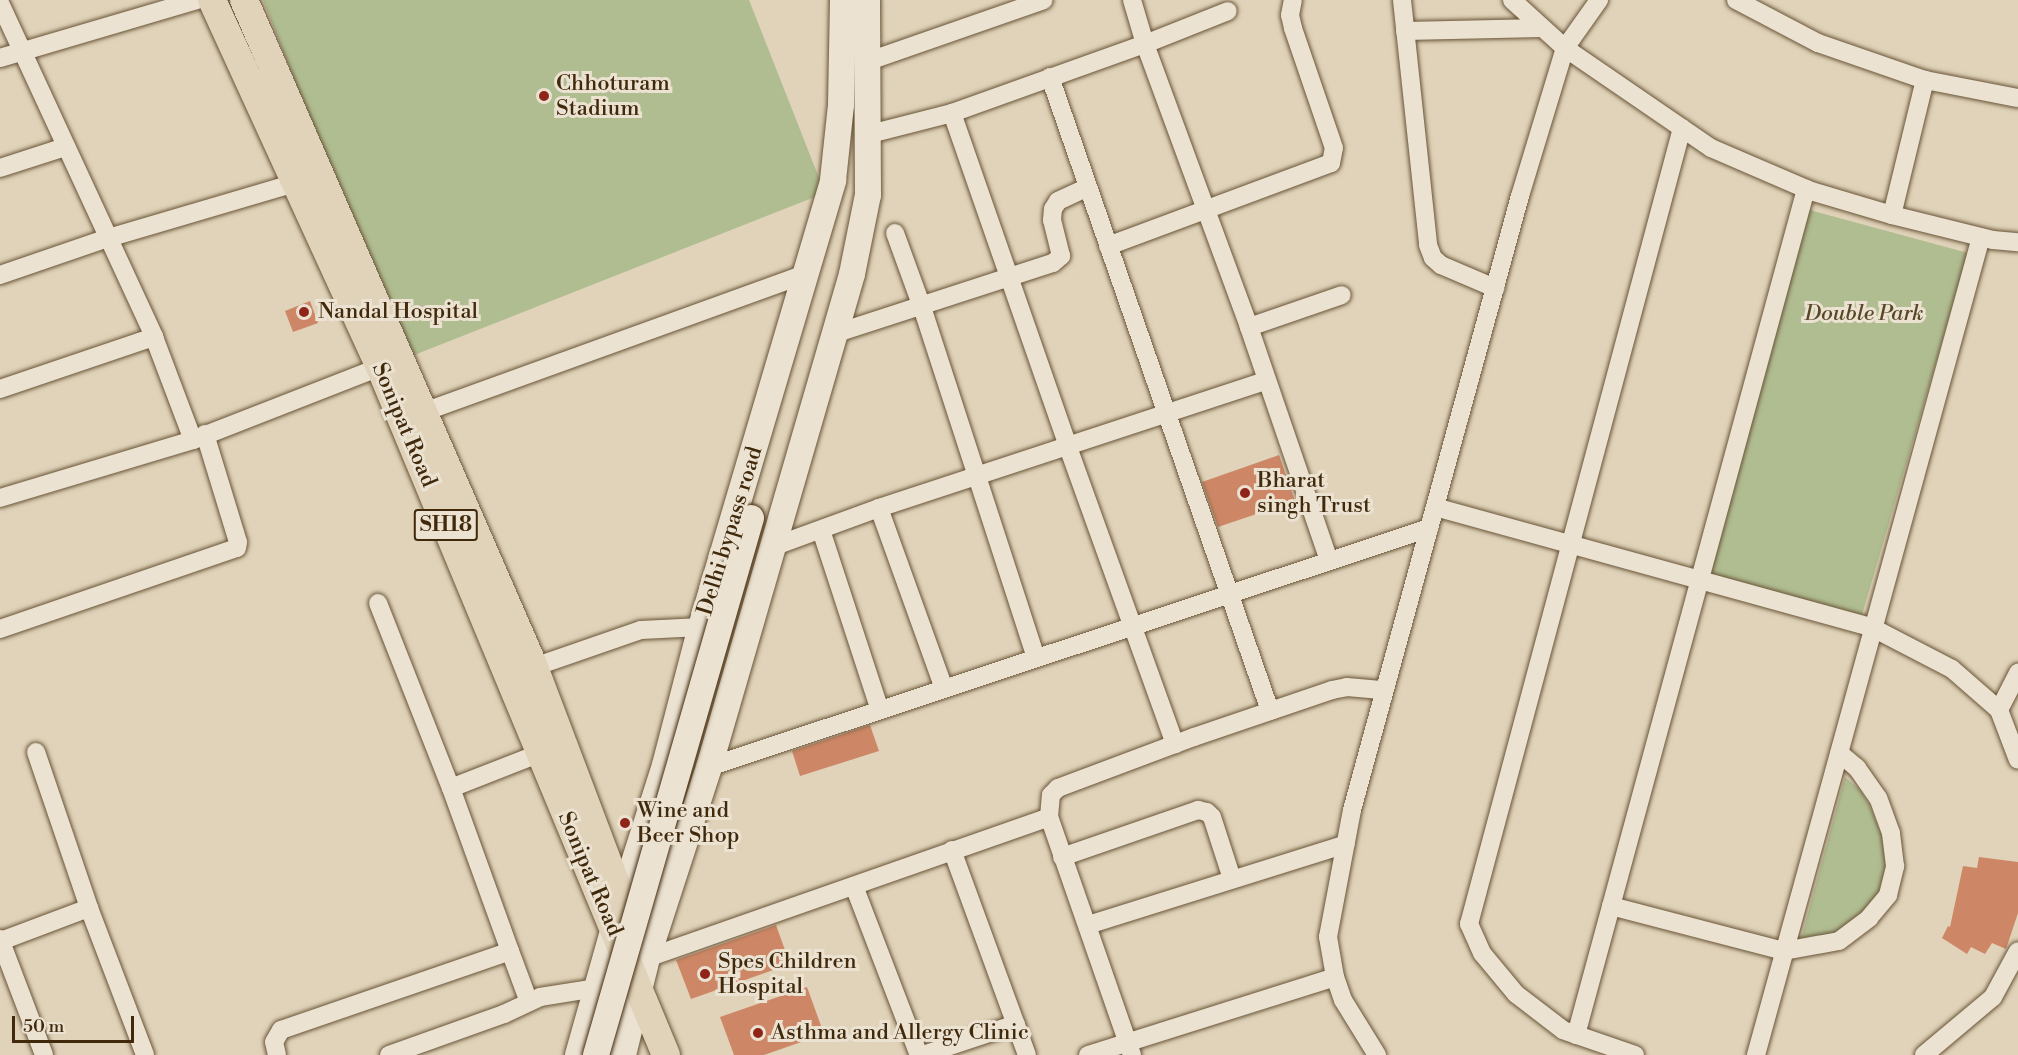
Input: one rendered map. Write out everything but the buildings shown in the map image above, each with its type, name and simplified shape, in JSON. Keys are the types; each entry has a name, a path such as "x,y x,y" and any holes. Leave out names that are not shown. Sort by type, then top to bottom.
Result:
{"main road":[{"name":"Sonipat Road","path":"212,0 308,179 424,412 454,515 538,754 666,1055"},
{"name":"Sonipat Road","path":"244,0 308,179 380,367 534,667 622,900 684,1055"},
{"name":"Delhi bypass road","path":"578,1055 622,900 665,765 701,627 806,274 835,168 841,105 843,0"},
{"name":"Delhi bypass road","path":"623,1055 641,992 647,958 709,767 837,333 866,213 867,0"},
{"path":"610,1055 758,521 836,226 842,189 835,168"},
{"path":"596,1055 758,521 840,267 857,195 862,185 867,182"}],"street":[{"path":"0,58 197,0"},
{"path":"1132,0 1145,44 1249,327 1329,561"},
{"path":"1108,246 1326,166 1335,156 1293,28 1290,15 1293,0"},
{"path":"1402,0 1428,245 1433,258 1441,265 1494,288"},
{"path":"1512,0 1565,48 1711,148 1806,189 1892,215 1981,237 2018,242"},
{"path":"1375,1054 1343,1000 1335,977 1328,937 1346,844 1384,690 1494,288 1565,48 1599,0"},
{"path":"1736,0 1818,42 1925,80 2018,98"},
{"path":"866,62 1040,1"},
{"path":"0,3 199,437 238,542 237,548 0,629"},
{"path":"866,135 952,112 1145,44 1228,11"},
{"path":"1406,31 1542,28"},
{"path":"1050,77 1227,595 1270,711"},
{"path":"1892,215 1925,80"},
{"path":"952,112 1068,447 1175,744"},
{"path":"1635,1055 1563,1030 1516,994 1482,953 1469,924 1682,128"},
{"path":"0,168 65,147"},
{"path":"0,275 108,238 308,179"},
{"path":"837,333 1053,263 1061,256 1052,220 1053,208 1058,201 1088,187"},
{"path":"1576,1035 1806,189"},
{"path":"894,233 922,307 1036,658"},
{"path":"1756,1055 1981,237"},
{"path":"424,412 806,274"},
{"path":"1249,327 1342,295"},
{"path":"0,389 154,337"},
{"path":"0,498 199,437 380,367"},
{"path":"775,546 879,508 977,478 1266,381"},
{"path":"1435,507 1873,628 1952,669 1999,710 2018,760"},
{"path":"879,508 944,689"},
{"path":"709,767 1429,528"},
{"path":"821,530 880,710"},
{"path":"378,603 451,788 529,1002"},
{"path":"534,667 641,630 701,627"},
{"path":"1999,710 2018,673"},
{"path":"1130,1048 1049,817 1051,795 1058,788 1270,711 1347,687 1384,690"},
{"path":"36,752 89,908 145,1055"},
{"path":"1611,906 1785,951 1839,941 1869,918 1888,895 1895,866 1891,833 1878,798 1857,768 1839,753"},
{"path":"451,788 538,754"},
{"path":"1062,857 1198,810 1207,812 1217,831 1232,879"},
{"path":"647,958 1049,817"},
{"path":"1088,926 1346,844"},
{"path":"952,850 1027,1055"},
{"path":"854,886 921,1055 1016,1024"},
{"path":"44,1055 0,940 89,908"},
{"path":"277,1055 274,1042 281,1030 510,951"},
{"path":"1924,1055 1993,997 2018,951"},
{"path":"1088,1055 1130,1048 1335,977"},
{"path":"389,1055 504,1014 540,997 597,988"}],"green space":[{"name":"Chhoturam Stadium","path":"263,0 749,0 825,193 404,359"},
{"name":"Double Park","path":"1806,209 1968,253 1862,615 1711,574"},
{"path":"1845,777 1860,790 1870,806 1882,836 1886,858 1884,883 1870,907 1837,933 1801,939"}],"place":[{"name":"Chhoturam Stadium","path":"544,96"},
{"name":"Nandal Hospital","path":"304,312"},
{"name":"Bharat singh Trust","path":"1245,493"},
{"name":"Wine and Beer Shop","path":"625,823"},
{"name":"Spes Children Hospital","path":"705,974"},
{"name":"Asthma and Allergy Clinic","path":"758,1033"}]}
